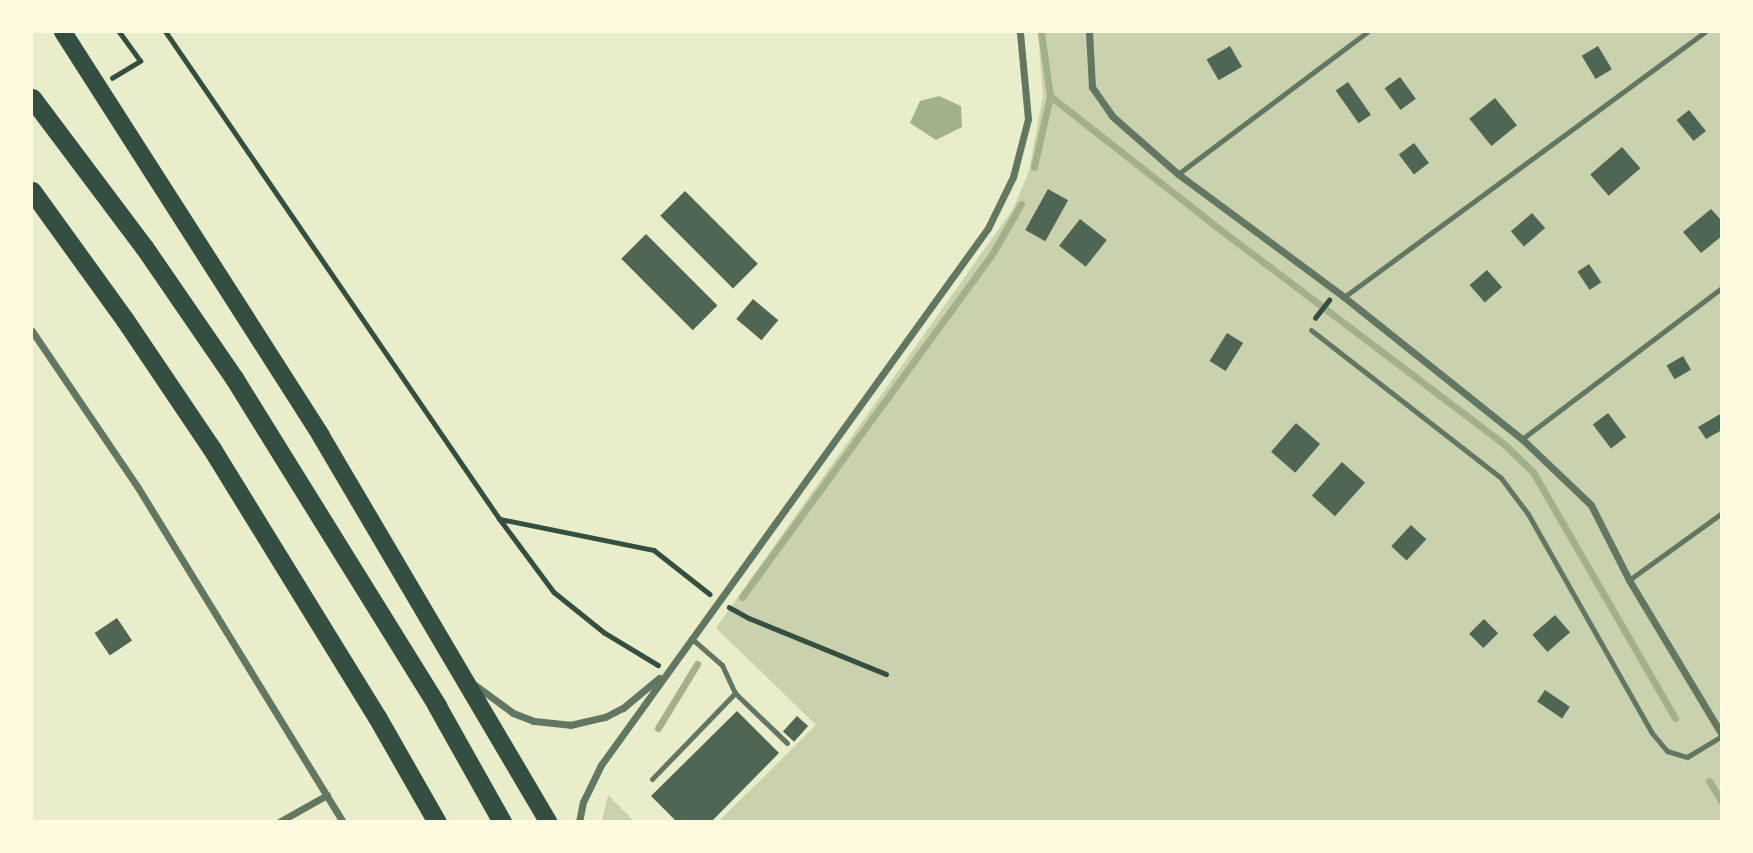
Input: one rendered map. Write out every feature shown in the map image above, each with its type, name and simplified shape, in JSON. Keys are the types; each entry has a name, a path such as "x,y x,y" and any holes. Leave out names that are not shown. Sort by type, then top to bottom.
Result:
{"highway":[{"path":"32,98 144,247 234,378 437,706 502,821"},
{"path":"32,193 212,449 377,717 437,821"}],"main road":[{"path":"63,32 321,436 548,821"}],"street":[{"path":"579,821 583,802 601,765 988,228 1013,177 1028,119 1020,32"},
{"path":"1089,32 1092,87 1112,116 1178,174 1345,297 1522,439 1591,505 1629,580 1721,736"},
{"path":"32,331 137,486 343,821"},
{"path":"450,658 493,701 513,713 553,724 605,718 622,708 667,671"},
{"path":"279,821 327,795"}],"lane":[{"path":"1178,174 1367,32"},
{"path":"1345,297 1705,32"},
{"path":"1522,439 1721,288"},
{"path":"1311,330 1501,478 1528,514 1639,711 1667,751 1687,757 1721,736"},
{"path":"1629,580 1721,513"},
{"path":"691,638 722,665 735,692 787,743"},
{"path":"652,779 735,692"}],"path":[{"path":"98,87 140,61 119,32"},
{"path":"166,32 499,518 554,592 605,633 667,671"},
{"path":"1317,315 1327,302"},
{"path":"499,518 654,550 718,600 749,618 886,674"}],"shaded area":[{"path":"1038,32 1721,32 1721,821 719,821 816,725 716,628 1013,209 1029,171 1043,96"},
{"path":"939,96 961,106 962,127 936,140 910,123 920,101"},
{"path":"608,795 634,821 602,821"}],"building":[{"path":"1230,46 1242,67 1219,80 1207,60"},
{"path":"1598,46 1612,69 1596,79 1582,56"},
{"path":"1400,77 1416,99 1400,110 1385,88"},
{"path":"1348,82 1371,115 1359,123 1336,91"},
{"path":"1495,98 1517,125 1491,146 1469,119"},
{"path":"1689,110 1706,131 1694,141 1677,120"},
{"path":"1414,143 1429,163 1414,174 1399,154"},
{"path":"1622,147 1640,168 1609,196 1590,175"},
{"path":"1048,189 1068,200 1045,241 1025,230"},
{"path":"685,191 758,264 733,289 660,216"},
{"path":"1711,209 1722,221 1722,236 1701,253 1683,232"},
{"path":"1532,213 1545,228 1524,246 1511,231"},
{"path":"1080,219 1107,240 1086,267 1059,246"},
{"path":"646,234 717,305 693,330 621,259"},
{"path":"1589,264 1601,282 1590,290 1577,272"},
{"path":"1487,270 1502,287 1485,302 1470,285"},
{"path":"753,299 778,320 762,340 736,319"},
{"path":"1227,333 1243,343 1226,371 1210,361"},
{"path":"1683,356 1691,370 1675,379 1667,366"},
{"path":"1608,413 1626,437 1611,448 1593,424"},
{"path":"1722,413 1722,430 1706,439 1698,427"},
{"path":"1296,423 1320,444 1295,473 1271,452"},
{"path":"1342,462 1365,483 1335,516 1312,495"},
{"path":"1411,525 1426,539 1407,561 1391,546"},
{"path":"1555,615 1570,632 1547,652 1532,635"},
{"path":"117,618 132,640 110,655 95,633"},
{"path":"1484,619 1498,633 1483,648 1469,634"},
{"path":"1545,690 1570,707 1562,718 1537,702"},
{"path":"737,711 779,753 711,822 677,822 651,796"},
{"path":"797,716 808,726 794,742 783,732"}],"waterway":[{"path":"1034,167 1050,96 1041,32"},
{"path":"1050,96 1213,224 1505,445 1533,472 1675,718"},
{"path":"742,597 991,256 1021,204"},
{"path":"658,728 697,664"},
{"path":"1709,781 1722,802"}]}
